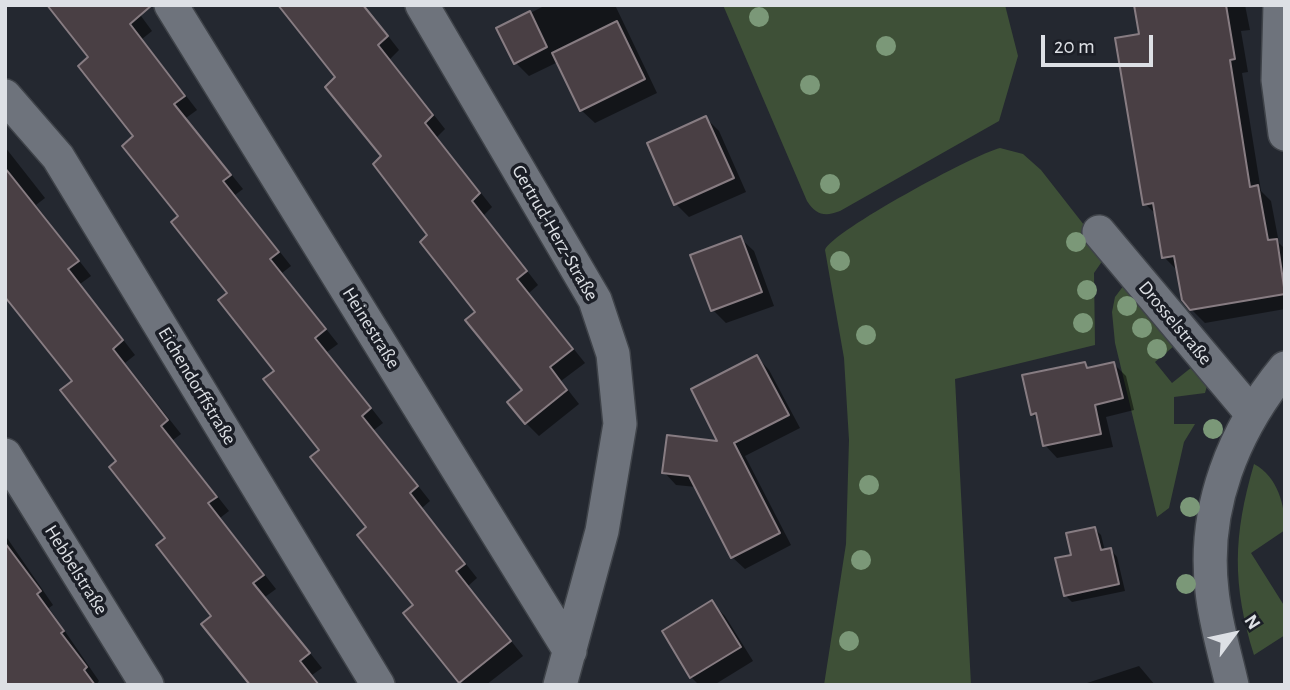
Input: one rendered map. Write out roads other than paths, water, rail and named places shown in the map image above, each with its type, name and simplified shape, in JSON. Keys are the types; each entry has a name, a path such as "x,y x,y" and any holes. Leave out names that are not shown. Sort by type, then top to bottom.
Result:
{"street":[{"name":"Heinestraße","path":"171,5 570,651"},
{"name":"Gertrud-Herz-Straße","path":"422,5 595,300 613,354 620,424 602,531 560,685"},
{"path":"1280,5 1278,80 1285,134"},
{"name":"Eichendorffstraße","path":"5,96 58,157 377,685"},
{"name":"Drosselstraße","path":"1099,232 1252,414"},
{"path":"1233,685 1212,590 1211,548 1224,470 1252,414 1285,368"},
{"name":"Hebbelstraße","path":"5,454 147,685"}]}
